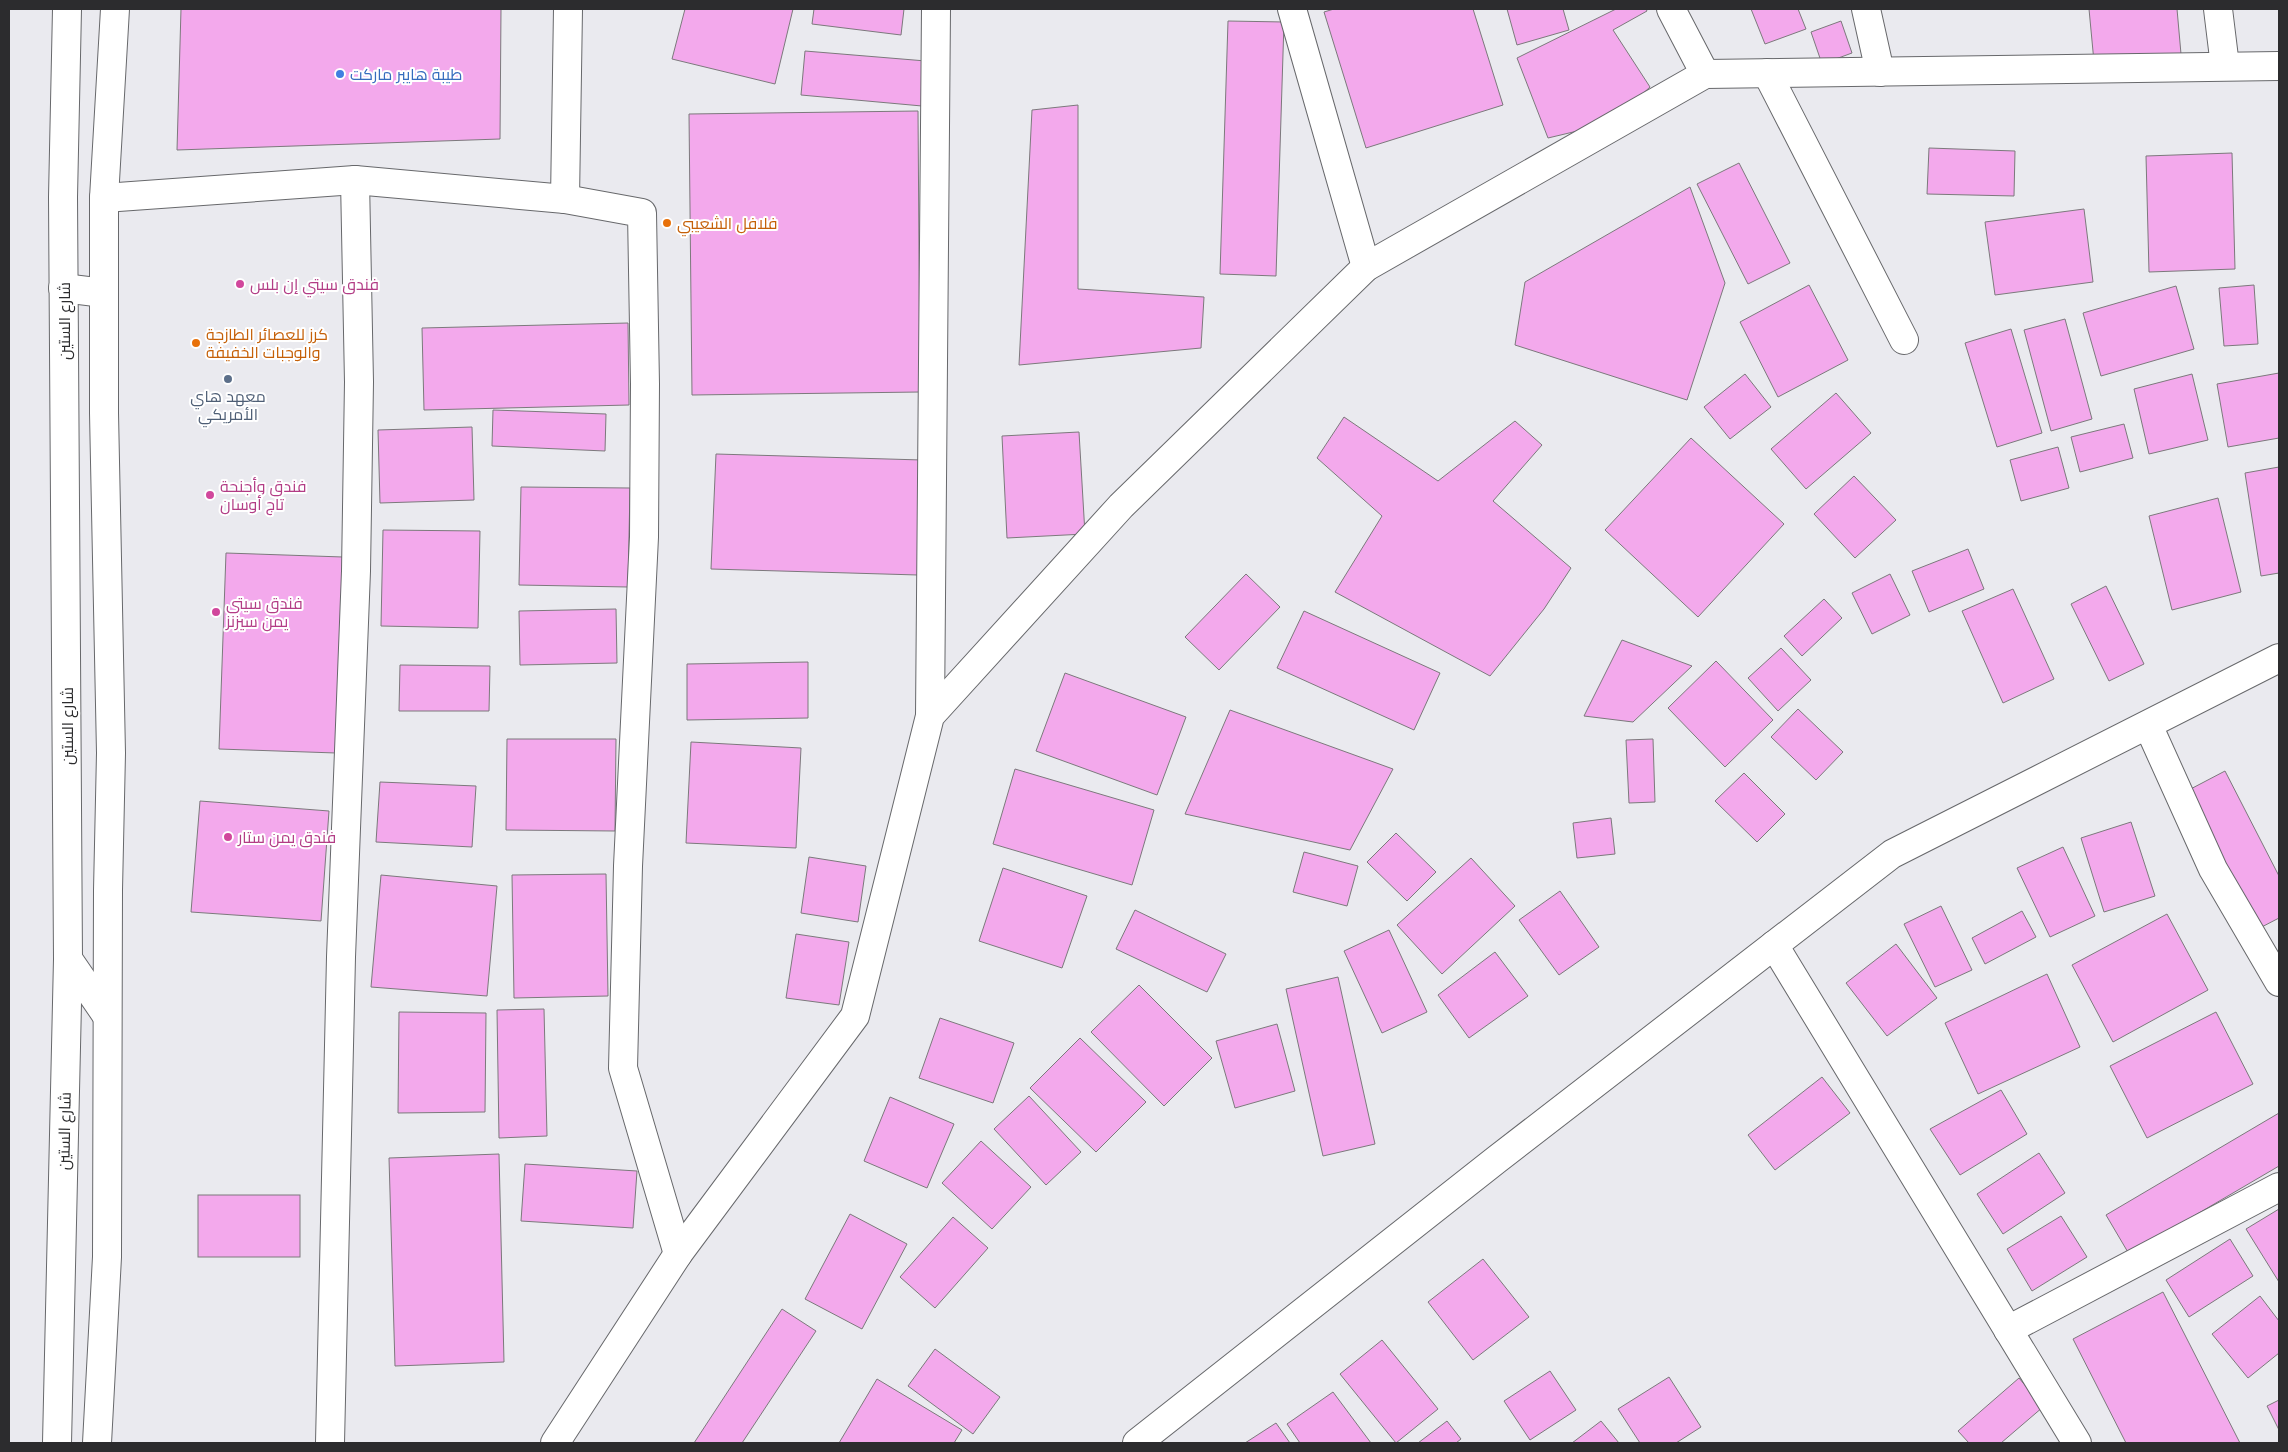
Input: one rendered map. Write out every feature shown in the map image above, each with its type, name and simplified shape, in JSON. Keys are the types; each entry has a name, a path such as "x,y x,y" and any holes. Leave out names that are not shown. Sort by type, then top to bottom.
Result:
{"main road":[{"name":"شارع الستين","path":"57,1443 68,959 63,288 67,9"},
{"path":"97,1443 107,1257 107,1016 111,753 104,198 115,9"},
{"path":"565,199 568,9"},
{"path":"556,1443 678,1254 855,1016 930,716 936,9"},
{"path":"1292,9 1366,267"},
{"path":"1671,9 1705,74"},
{"path":"1866,9 1880,72"},
{"path":"2218,9 2225,66"},
{"path":"930,716 1121,506 1366,267 1705,74 2279,66"},
{"path":"1767,74 1904,340"},
{"path":"104,198 355,180 565,199 642,213 645,384 644,536 628,866 623,1068 678,1254"},
{"path":"330,1443 340,957 356,571 359,382 355,180"},
{"path":"63,288 104,292"},
{"path":"1137,1443 1496,1160 1892,854 2279,658"},
{"path":"2148,724 2213,870 2279,982"},
{"path":"1774,945 2077,1443"},
{"path":"68,959 107,1016"},
{"path":"2008,1330 2279,1187"}],"building":[{"name":"طيبة هايبر ماركت","path":"181,9 501,9 500,139 177,150"},
{"path":"685,9 793,9 775,84 672,59"},
{"path":"814,9 904,9 901,35 812,24"},
{"path":"1334,9 1473,9 1503,105 1366,148 1324,12"},
{"path":"1507,9 1563,9 1569,30 1517,45"},
{"path":"1616,9 1646,9 1647,11 1613,30 1650,87 1611,123 1548,138 1517,58"},
{"path":"1751,9 1798,9 1806,29 1765,44"},
{"path":"2089,9 2177,9 2181,54 2094,62"},
{"path":"1228,21 1284,22 1276,276 1220,274"},
{"path":"1841,21 1852,53 1822,64 1811,32"},
{"path":"805,51 926,61 922,106 801,95"},
{"path":"1078,105 1078,289 1204,297 1201,348 1019,365 1032,110"},
{"path":"918,111 920,392 692,395 689,114"},
{"path":"1929,148 2015,151 2014,196 1927,194"},
{"path":"2232,153 2235,269 2149,272 2146,156"},
{"path":"1739,163 1790,263 1748,284 1697,184"},
{"path":"1690,187 1725,283 1687,400 1515,345 1525,282"},
{"path":"2084,209 2093,282 1995,295 1985,222"},
{"path":"1809,285 1848,360 1778,397 1740,322"},
{"path":"2254,285 2258,344 2224,346 2219,288"},
{"path":"2176,286 2194,349 2101,376 2083,313"},
{"path":"2065,319 2092,419 2051,431 2024,330"},
{"path":"628,323 629,405 424,410 422,328"},
{"path":"2011,329 2042,433 1997,447 1965,343"},
{"path":"2279,373 2279,438 2228,447 2217,384"},
{"path":"1745,374 1771,407 1730,439 1704,407"},
{"path":"2192,374 2208,440 2149,454 2134,389"},
{"path":"1836,393 1871,433 1806,489 1771,449"},
{"path":"493,410 606,414 605,451 492,446"},
{"path":"1344,417 1438,481 1515,421 1542,445 1493,501 1571,568 1544,609 1490,676 1335,592 1382,516 1317,458"},
{"path":"2124,424 2133,458 2080,472 2071,437"},
{"path":"472,427 474,500 380,503 378,430"},
{"path":"1079,432 1085,534 1007,538 1002,436"},
{"path":"1691,438 1784,524 1698,617 1605,530"},
{"path":"2058,447 2069,488 2021,501 2010,460"},
{"path":"716,454 922,460 918,575 711,569"},
{"path":"2279,467 2279,573 2261,576 2245,473"},
{"path":"1854,476 1896,520 1855,558 1814,514"},
{"path":"521,487 630,488 628,587 519,585"},
{"path":"2218,498 2241,592 2172,610 2149,516"},
{"path":"383,530 480,531 478,628 381,626"},
{"path":"1968,549 1984,589 1929,612 1912,571"},
{"path":"226,553 343,557 336,753 219,749"},
{"path":"1246,574 1280,607 1219,670 1185,637"},
{"path":"1890,574 1910,615 1872,634 1852,593"},
{"path":"2106,586 2144,664 2109,681 2071,604"},
{"path":"2013,589 2054,679 2003,703 1962,611"},
{"path":"1824,599 1842,618 1802,656 1784,636"},
{"path":"616,609 617,663 520,665 519,611"},
{"path":"1304,611 1440,673 1414,730 1277,668"},
{"path":"1622,640 1692,666 1633,722 1584,716"},
{"path":"1781,648 1811,680 1778,711 1748,678"},
{"path":"1716,661 1773,720 1725,767 1668,708"},
{"path":"808,662 808,718 687,720 687,664"},
{"path":"400,665 490,666 489,711 399,711"},
{"path":"1065,673 1186,717 1157,795 1036,751"},
{"path":"1798,709 1843,752 1816,780 1771,737"},
{"path":"1230,710 1393,769 1350,850 1185,814"},
{"path":"507,739 616,739 615,831 506,830"},
{"path":"1653,739 1655,802 1629,803 1626,740"},
{"path":"691,742 801,748 796,848 686,843"},
{"path":"1015,769 1154,810 1132,885 993,844"},
{"path":"2225,771 2279,876 2279,918 2254,931 2183,793"},
{"path":"1744,773 1785,814 1757,842 1715,801"},
{"path":"380,782 476,786 472,847 376,842"},
{"path":"200,801 329,811 321,921 191,912"},
{"path":"1611,818 1615,854 1577,858 1573,823"},
{"path":"2131,822 2155,896 2104,912 2081,838"},
{"path":"1396,833 1436,872 1407,901 1367,862"},
{"path":"2063,847 2095,916 2050,937 2017,868"},
{"path":"1304,852 1358,866 1347,906 1293,892"},
{"path":"809,857 866,866 858,922 801,913"},
{"path":"1471,858 1515,906 1442,974 1397,925"},
{"path":"1003,868 1087,896 1062,968 979,941"},
{"path":"606,874 608,996 514,998 512,875"},
{"path":"381,875 497,886 487,996 371,987"},
{"path":"1560,891 1599,947 1559,975 1519,920"},
{"path":"1941,906 1972,970 1935,987 1904,924"},
{"path":"1135,910 1226,954 1207,992 1116,949"},
{"path":"2022,911 2036,937 1985,964 1972,938"},
{"path":"2167,914 2208,990 2113,1042 2072,965"},
{"path":"1389,930 1427,1012 1382,1033 1344,951"},
{"path":"796,934 849,942 839,1005 786,998"},
{"path":"1896,944 1937,998 1887,1036 1846,983"},
{"path":"1495,952 1528,996 1469,1038 1438,995"},
{"path":"2047,974 2080,1047 1978,1094 1945,1023"},
{"path":"1338,977 1375,1144 1323,1156 1286,989"},
{"path":"1139,985 1212,1058 1164,1106 1091,1032"},
{"path":"544,1009 547,1136 499,1138 497,1010"},
{"path":"399,1012 486,1013 485,1112 398,1113"},
{"path":"2216,1012 2253,1084 2147,1138 2110,1066"},
{"path":"940,1018 1014,1043 993,1103 919,1078"},
{"path":"1277,1024 1295,1091 1235,1108 1216,1041"},
{"path":"1080,1038 1146,1102 1096,1152 1030,1088"},
{"path":"1822,1077 1850,1113 1775,1170 1748,1135"},
{"path":"2001,1090 2027,1134 1960,1175 1930,1129"},
{"path":"1029,1096 1081,1152 1046,1185 994,1129"},
{"path":"890,1097 954,1124 927,1188 864,1161"},
{"path":"2279,1113 2279,1166 2129,1254 2106,1215"},
{"path":"981,1141 1031,1187 992,1229 942,1183"},
{"path":"2039,1153 2065,1193 2003,1234 1977,1194"},
{"path":"499,1154 504,1362 395,1366 389,1158"},
{"path":"525,1164 637,1171 633,1228 521,1221"},
{"path":"198,1195 300,1195 300,1257 198,1257"},
{"path":"2279,1209 2279,1282 2246,1229"},
{"path":"850,1214 907,1244 862,1329 805,1299"},
{"path":"2061,1216 2087,1257 2032,1291 2007,1249"},
{"path":"953,1217 988,1248 935,1308 900,1277"},
{"path":"2230,1239 2253,1276 2189,1317 2166,1280"},
{"path":"1483,1259 1529,1317 1473,1360 1428,1302"},
{"path":"2163,1292 2240,1443 2126,1443 2073,1339"},
{"path":"2260,1296 2279,1321 2279,1353 2248,1378 2212,1334"},
{"path":"782,1309 816,1331 742,1443 694,1443"},
{"path":"1382,1340 1438,1409 1396,1443 1340,1374"},
{"path":"935,1349 1000,1397 973,1434 908,1386"},
{"path":"1550,1371 1576,1410 1530,1440 1504,1401"},
{"path":"1669,1377 1701,1427 1676,1443 1640,1443 1618,1409"},
{"path":"2019,1378 2043,1407 2001,1443 1969,1443 1958,1431"},
{"path":"877,1379 962,1430 954,1443 839,1443"},
{"path":"1333,1392 1371,1443 1300,1443 1287,1424"},
{"path":"2279,1400 2279,1430 2267,1406"},
{"path":"1447,1421 1461,1439 1456,1443 1418,1443"},
{"path":"1601,1421 1619,1443 1572,1443"},
{"path":"1276,1423 1290,1443 1245,1443"}],"place":[{"name":"طيبة هايبر ماركت","path":"340,74"},
{"name":"فلافل الشعيبي","path":"667,223"},
{"name":"فندق سيتي إن بلس","path":"240,284"},
{"name":"كرز للعصائر الطازجة والوجبات الخفيفة","path":"196,343"},
{"name":"معهد هاي الأمريكي","path":"228,379"},
{"name":"فندق وأجنحة تاج أوسان","path":"210,495"},
{"name":"فندق سيتي يمن سيزنز","path":"216,612"},
{"name":"فندق يمن ستار","path":"228,837"}]}
